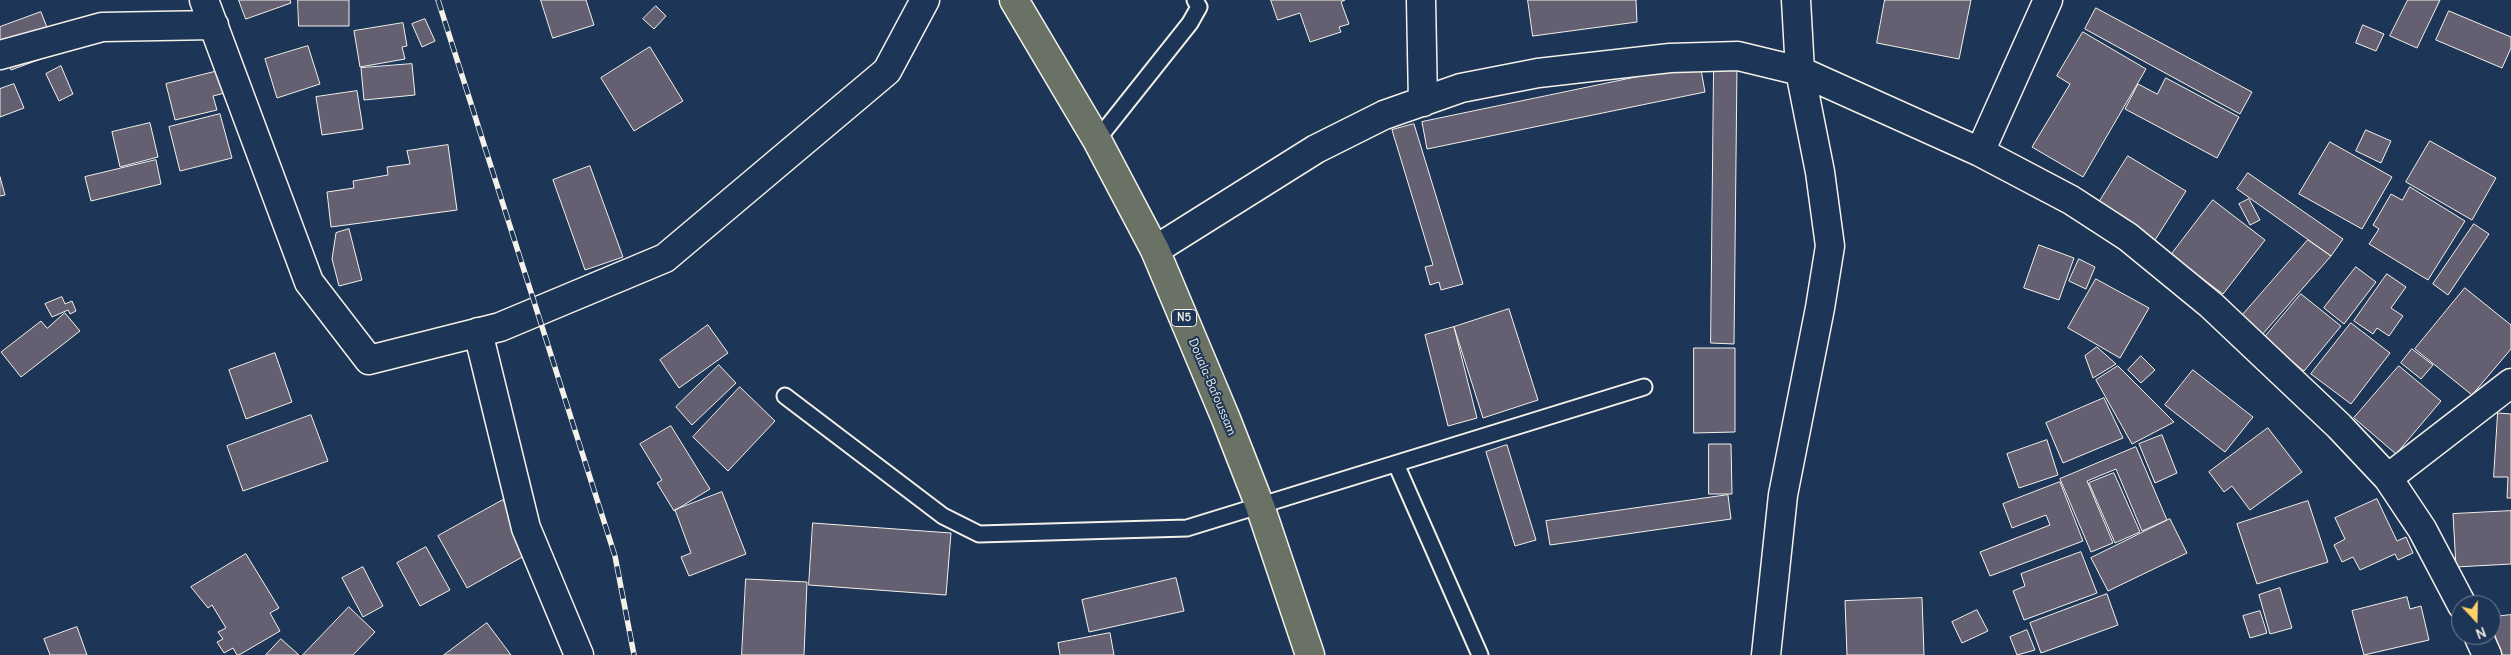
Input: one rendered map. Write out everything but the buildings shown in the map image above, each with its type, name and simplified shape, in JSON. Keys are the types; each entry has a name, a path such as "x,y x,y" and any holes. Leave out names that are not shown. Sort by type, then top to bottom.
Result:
{"highway":[{"name":"Douala-Bafoussam","path":"1014,0 1097,140 1155,250 1226,419 1260,506 1310,655"}],"street":[{"path":"204,0 309,282 369,360 500,327 665,258 887,71 925,0"},
{"path":"1421,0 1423,102"},
{"path":"1766,655 1783,495 1820,308 1830,246 1820,172 1800,71 1796,0"},
{"path":"1980,152 2048,0"},
{"path":"0,55 102,27 214,25"},
{"path":"1155,250 1316,149 1384,115 1461,88 1538,73 1670,58 1738,56 1800,71 1980,152 2071,200 2128,237 2211,305 2339,426 2388,478 2422,529 2457,595"},
{"path":"478,332 526,528 579,655"},
{"path":"2388,478 2511,383"}],"lane":[{"path":"1097,140 1190,23 1199,8 1194,0"},
{"path":"785,396 943,516 979,534 1187,528 1644,387"},
{"path":"1396,464 1480,655"}],"railway":[{"path":"438,0 615,556 634,655"}]}
